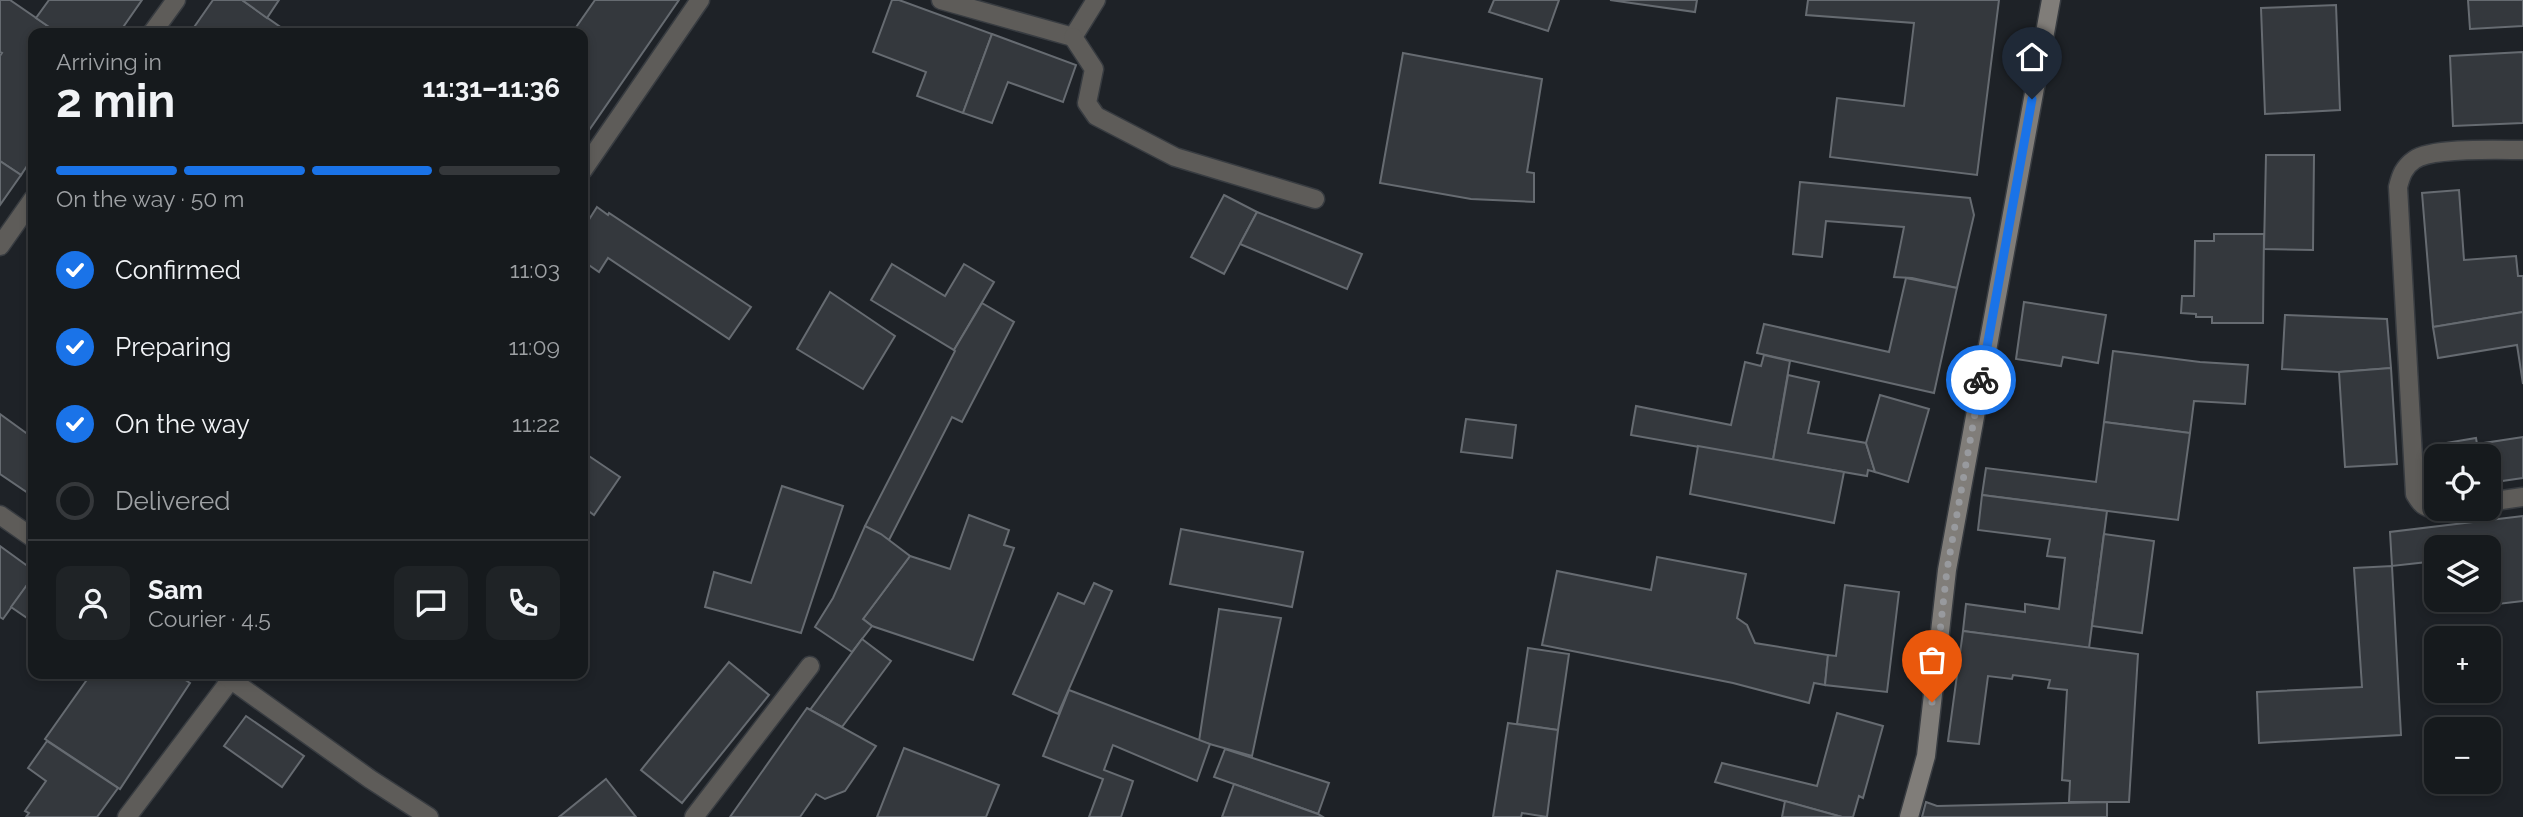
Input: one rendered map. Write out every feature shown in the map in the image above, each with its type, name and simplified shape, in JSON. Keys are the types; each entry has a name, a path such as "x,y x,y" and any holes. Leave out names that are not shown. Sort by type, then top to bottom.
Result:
{"street":[{"path":"156,28 176,0"},
{"path":"588,163 700,0"},
{"path":"941,0 1073,37 1094,69 1087,103 1096,116 1175,158 1315,199"},
{"path":"1073,37 1096,0"},
{"path":"1909,817 1926,756 1947,570 2051,0"},
{"path":"2424,506 2415,494 2398,187 2403,169 2417,157 2459,151 2523,150"},
{"path":"0,246 28,206"},
{"path":"2501,500 2523,497"},
{"path":"0,515 28,535"},
{"path":"694,817 810,666"},
{"path":"127,817 227,679"},
{"path":"233,679 370,779 429,817"}],"building":[{"path":"0,0 10,0 51,28 28,28 28,164 21,175 0,161"},
{"path":"49,0 142,0 122,28 51,28 36,18"},
{"path":"213,0 242,0 282,28 193,28"},
{"path":"242,0 279,0 267,18"},
{"path":"595,0 679,0 588,132 588,28 575,28"},
{"path":"892,0 899,0 992,34 963,113 917,96 926,72 873,52"},
{"path":"1494,0 1559,0 1548,31 1489,12"},
{"path":"1610,0 1697,0 1695,12"},
{"path":"1808,0 1999,0 1977,175 1830,157 1837,98 1904,106 1914,23 1806,15"},
{"path":"2468,0 2523,0 2523,26 2470,29"},
{"path":"2336,5 2340,110 2265,114 2261,8"},
{"path":"992,34 1076,65 1063,102 1008,82 992,123 963,113"},
{"path":"2523,52 2523,123 2453,126 2450,56"},
{"path":"1403,53 1542,79 1527,172 1534,173 1534,202 1471,199 1380,183"},
{"path":"2266,155 2314,155 2313,250 2264,249"},
{"path":"0,161 21,175 0,205"},
{"path":"1800,182 1970,198 1974,215 1957,288 1912,278 1894,277 1904,227 1826,221 1822,257 1793,254"},
{"path":"2459,190 2464,260 2516,256 2518,276 2523,276 2523,312 2433,327 2422,193"},
{"path":"1224,195 1257,212 1224,274 1191,257"},
{"path":"597,207 608,215 609,213 751,307 729,339 608,258 599,272 588,264 588,221"},
{"path":"1257,212 1362,254 1347,289 1240,244"},
{"path":"2214,234 2264,234 2263,323 2212,323 2212,317 2181,313 2182,296 2194,296 2195,241 2214,241"},
{"path":"892,264 945,296 964,264 994,282 954,350 871,300"},
{"path":"1906,278 1957,288 1934,393 1757,353 1764,324 1889,352"},
{"path":"830,292 895,336 863,389 797,349"},
{"path":"2024,302 2106,315 2098,363 2063,357 2061,366 2016,359"},
{"path":"982,303 1014,322 962,422 952,417 889,540 865,526 954,350"},
{"path":"2523,312 2523,384 2517,345 2438,358 2433,327"},
{"path":"2285,315 2387,319 2391,368 2339,372 2282,369"},
{"path":"2113,351 2248,365 2245,404 2194,401 2190,433 2104,422"},
{"path":"1764,355 1790,361 1773,460 1631,435 1636,406 1731,425 1745,362 1761,366"},
{"path":"2391,368 2397,464 2345,467 2339,372"},
{"path":"1788,375 1819,382 1808,433 1866,443 1875,472 1868,470 1867,476 1773,460"},
{"path":"1880,395 1929,409 1908,482 1875,472 1866,443"},
{"path":"0,414 28,434 28,493 0,474"},
{"path":"1466,419 1516,425 1512,458 1461,452"},
{"path":"2104,422 2190,433 2178,520 1982,495 1986,468 2096,482"},
{"path":"2523,437 2523,478 2501,481 2501,444 2477,444"},
{"path":"2476,438 2477,444 2440,444"},
{"path":"1698,446 1844,472 1834,523 1690,494"},
{"path":"588,455 620,477 594,515 588,511"},
{"path":"782,486 843,506 801,633 705,607 714,572 751,583"},
{"path":"1982,495 2107,511 2089,648 1963,631 1966,604 2025,612 2025,604 2059,609 2065,558 2047,556 2050,539 1978,530"},
{"path":"969,515 1009,530 1004,545 1014,548 973,660 872,626 863,619 910,556 950,569"},
{"path":"2523,516 2523,601 2501,604 2501,535 2424,535 2424,562 2392,566 2390,532 2501,521 2501,519"},
{"path":"865,526 881,534 910,556 863,619 872,626 852,652 815,627 833,598"},
{"path":"1181,529 1303,552 1292,607 1170,584"},
{"path":"2104,534 2154,541 2142,633 2092,626"},
{"path":"0,546 28,566 28,584 3,619 0,617"},
{"path":"1657,557 1746,574 1737,618 1747,625 1755,643 1828,655 1825,685 1814,683 1809,703 1733,683 1542,645 1557,571 1651,590"},
{"path":"2392,566 2401,735 2259,743 2257,692 2362,687 2354,568"},
{"path":"1094,583 1112,591 1058,714 1013,694 1058,593 1084,604"},
{"path":"28,584 28,619 11,607"},
{"path":"1845,585 1899,592 1887,692 1825,685 1828,655 1836,656"},
{"path":"1219,609 1281,618 1252,756 1199,741"},
{"path":"1963,631 2138,654 2129,802 2069,802 2070,781 2062,780 2067,690 2048,688 2050,680 2013,675 2012,679 1988,676 1979,744 1948,741"},
{"path":"862,639 891,661 842,727 810,710"},
{"path":"1528,648 1569,654 1558,730 1517,724"},
{"path":"729,662 769,695 682,803 641,770"},
{"path":"87,679 184,679 190,683 120,789 45,739"},
{"path":"1069,690 1210,744 1197,781 1113,745 1104,770 1133,781 1121,817 1089,817 1103,779 1043,756"},
{"path":"807,708 876,746 845,791 825,799 816,794 800,817 730,817"},
{"path":"1837,713 1883,726 1863,798 1859,796 1853,817 1842,817 1715,782 1722,763 1817,786"},
{"path":"246,716 304,756 282,787 224,746"},
{"path":"1508,723 1558,730 1547,817 1522,813 1521,817 1493,817"},
{"path":"47,741 118,788 97,817 26,817 29,813 25,811 46,781 28,768"},
{"path":"904,748 999,785 986,817 877,817"},
{"path":"1225,749 1329,783 1318,814 1214,777"},
{"path":"606,779 636,817 559,817"},
{"path":"1234,784 1318,814 1323,817 1222,817"},
{"path":"1785,801 1842,817 1782,817"},
{"path":"1926,802 1937,806 2107,802 2107,817 1922,817"}],"way so far":[{"path":"1932,702 1947,570 1981,380"}],"route":[{"path":"1981,380 2032,99"}]}
